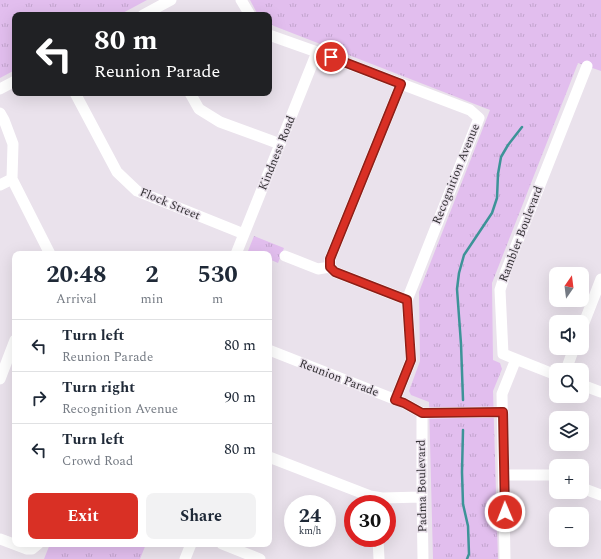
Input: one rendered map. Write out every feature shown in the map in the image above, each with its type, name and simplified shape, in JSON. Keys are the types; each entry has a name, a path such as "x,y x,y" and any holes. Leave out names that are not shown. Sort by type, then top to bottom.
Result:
{"street":[{"path":"149,12 171,0"},
{"path":"241,0 248,12"},
{"name":"Recognition Avenue","path":"272,36 470,110 478,118 407,300 411,360 395,400"},
{"name":"Kindness Road","path":"237,251 317,52"},
{"name":"Rambler Boulevard","path":"549,372 503,354 500,290 506,271 586,66"},
{"path":"0,89 12,83"},
{"path":"401,84 330,259 330,267 335,272 407,300"},
{"name":"Flock Street","path":"77,96 117,172 137,191 244,234"},
{"path":"192,96 199,109 220,122 280,144"},
{"path":"0,113 14,144 12,178 48,251"},
{"path":"0,185 12,178"},
{"path":"285,256 318,269 330,267"},
{"path":"587,315 601,279"},
{"path":"0,379 12,348"},
{"name":"Reunion Parade","path":"272,351 404,403 422,413 503,412"},
{"path":"505,559 502,394 516,359"},
{"path":"589,388 601,392"},
{"name":"Padma Boulevard","path":"422,413 423,559"},
{"path":"272,458 367,495"},
{"path":"504,475 549,475"},
{"path":"589,491 601,495"},
{"path":"396,499 422,497"},
{"path":"1,541 12,544"},
{"path":"20,547 27,549 32,549 34,547"},
{"path":"185,559 190,547"},
{"path":"230,547 260,559"},
{"path":"378,547 379,559"}],"green space":[{"path":"0,0 147,0 125,12 12,12 12,72 0,78"},
{"path":"250,0 601,0 601,71 578,63 492,283 493,360 500,363 502,369 493,391 498,559 433,559 429,402 411,395 409,391 420,361 419,292 490,110 274,26 272,25 272,12 256,12"},
{"path":"254,236 284,248 278,263 272,260 272,251 248,251"},
{"path":"49,547 145,547 140,559 44,559"}],"waterway":[{"path":"463,400 457,289 459,273 464,255 492,213 497,198 498,174 501,157 522,127"},
{"path":"463,430 462,472 463,504 468,526 469,554 467,559"}],"route":[{"path":"331,57 401,84 330,259 330,267 335,272 407,300 411,360 395,400 404,403 422,413 503,412 505,512"}]}
